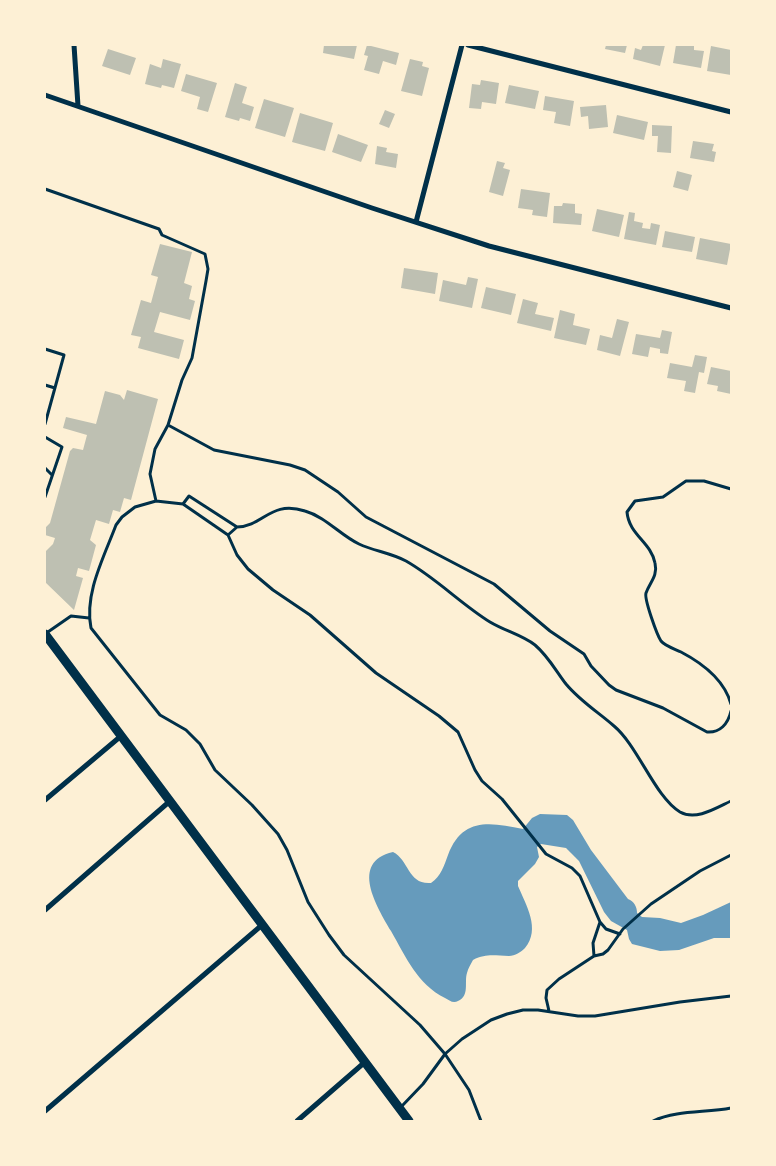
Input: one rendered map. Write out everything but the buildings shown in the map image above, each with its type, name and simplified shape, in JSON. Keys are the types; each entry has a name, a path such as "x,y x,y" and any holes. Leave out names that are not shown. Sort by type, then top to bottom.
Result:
{"main road":[{"path":"45,634 409,1121"}],"street":[{"path":"74,45 78,106"},
{"path":"416,222 462,45"},
{"path":"468,45 731,112"},
{"path":"45,95 489,246 731,308"},
{"path":"45,800 121,736"},
{"path":"45,910 170,801"},
{"path":"45,1111 262,925"},
{"path":"297,1121 365,1062"}],"lane":[{"path":"45,189 159,229 162,235 205,254 208,269 207,281 197,320 192,358 182,380 168,425 155,449 150,474 156,501"},
{"path":"45,349 64,355 45,423"},
{"path":"45,385 55,388"},
{"path":"168,425 214,450 305,470 338,492 366,517 494,584 550,631 584,654 591,666 616,690 663,708 707,732 721,729 731,711"},
{"path":"45,437 62,447 45,497"},
{"path":"45,468 52,476"},
{"path":"731,489 704,481 686,481 663,497 635,501 627,512 631,528 655,560 657,570 646,594 646,604 661,642 705,666 720,683 731,704"},
{"path":"183,504 189,496 237,527"},
{"path":"481,1121 469,1090 445,1054 420,1025 344,955 329,935 308,902 278,834 252,805 215,770 200,744 186,730 160,715 149,703 91,628 89,618 91,595 116,525 122,517 135,507 156,501 183,504 228,535 237,555 248,569 273,590 310,615 376,673 439,716 458,732 475,771 482,781 526,826 546,854 572,868 580,876 600,922 606,928 620,934"},
{"path":"228,535 237,527 253,524 267,513 291,508 305,511 331,524 359,544 406,561 480,616 534,645 546,656 581,700 614,726 625,738 661,792 677,810 693,816 731,801"},
{"path":"205,519 210,511"},
{"path":"45,634 71,616 89,618"},
{"path":"549,1011 547,990 559,979 594,956 608,950 623,929 651,904 700,871 731,855"},
{"path":"594,956 593,944 600,922"},
{"path":"399,1108 423,1084 445,1054 469,1034 491,1020 523,1011 549,1011 578,1016 595,1016 731,996"},
{"path":"653,1121 675,1113 707,1112 731,1108"}],"water":[{"path":"540,814 567,815 573,820 591,850 628,899 636,906 637,913 642,917 681,923 731,902 731,938 714,938 679,950 660,951 632,944 627,930 611,921 604,912 579,861 566,848 541,844 537,847 539,857 535,864 518,881 532,925 530,941 525,948 509,956 487,956 473,960 467,973 464,996 458,1001 451,1001 435,992 413,969 379,910 370,886 369,875 372,865 380,857 393,852 413,876 423,883 431,883 442,870 454,843 469,828 488,824 523,829 532,818"}]}
